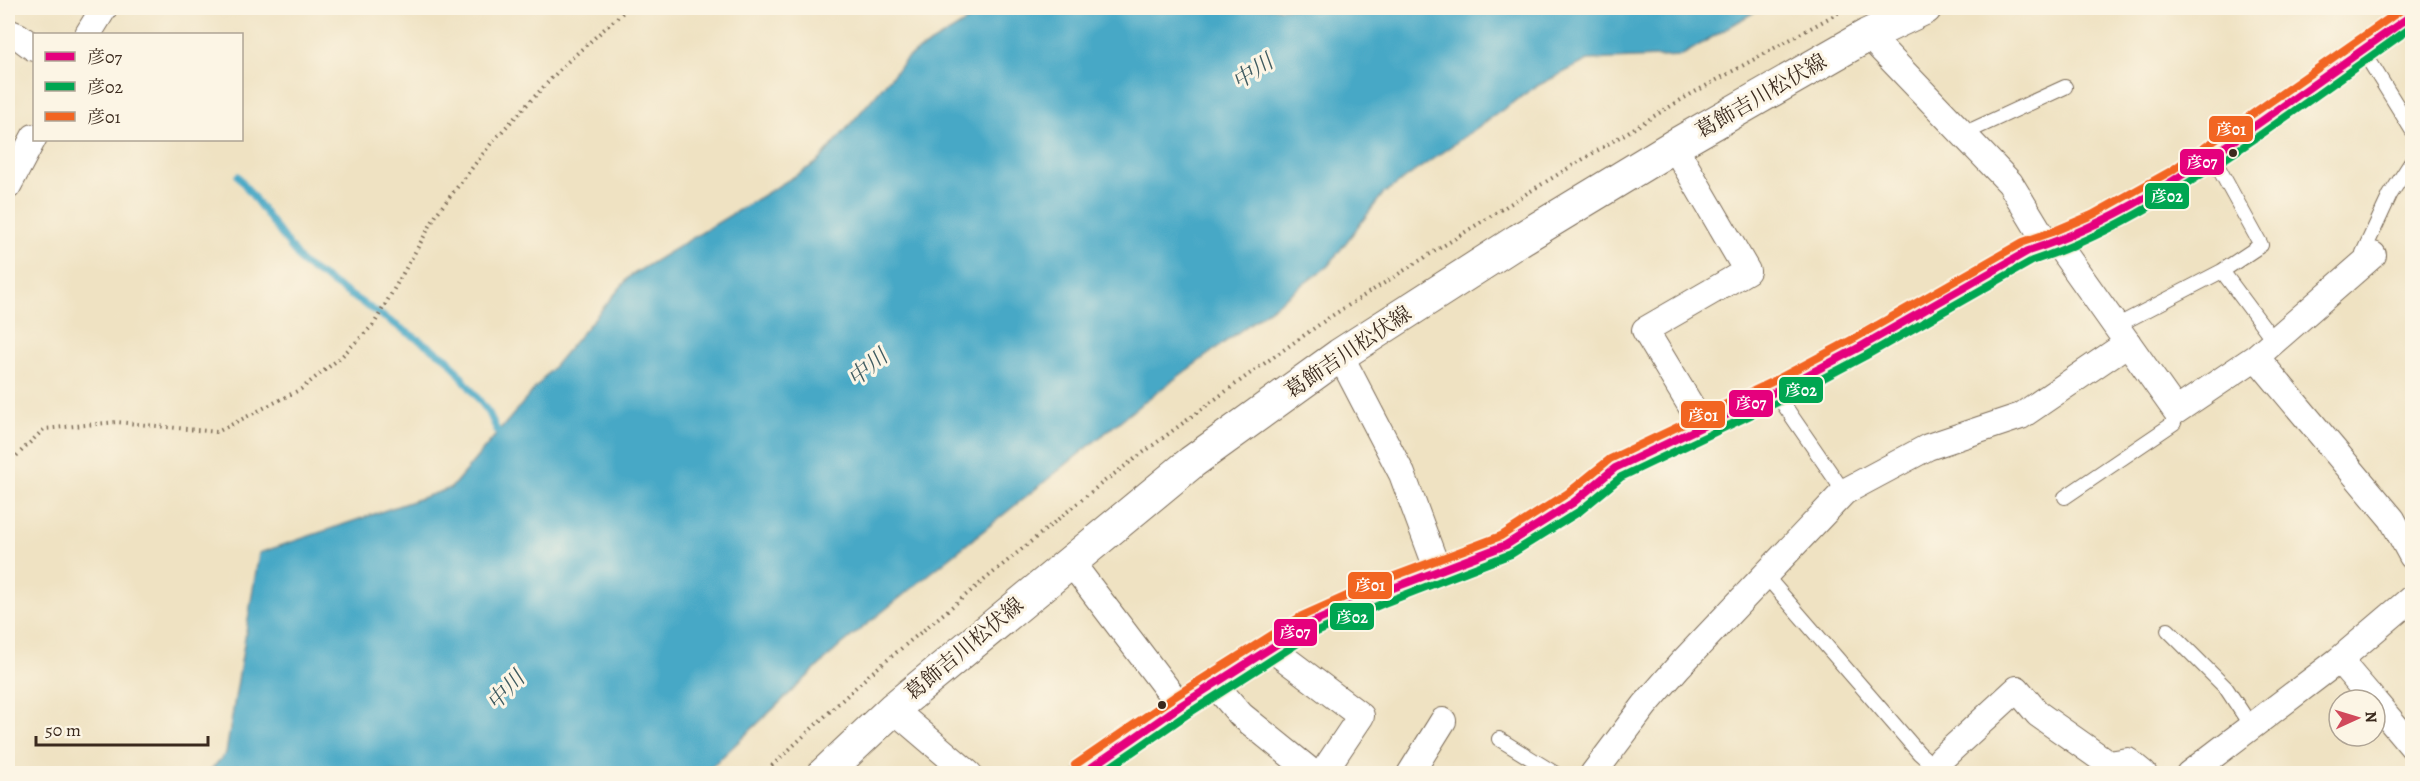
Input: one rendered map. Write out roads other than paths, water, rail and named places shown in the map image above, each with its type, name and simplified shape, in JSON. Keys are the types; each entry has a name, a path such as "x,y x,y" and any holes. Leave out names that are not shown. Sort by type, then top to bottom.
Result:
{"main road":[{"name":"葛飾吉川松伏線","path":"824,774 893,709 1070,561 1192,462 1340,355 1519,240 1674,146 1868,35 1926,8"}],"street":[{"path":"89,33 104,8"},
{"path":"1081,774 1180,706 1272,650 1307,625 1380,592 1506,545 1574,502 1616,468 1775,392 1860,347 2028,251 2052,243 2129,208 2212,156 2412,15"},
{"path":"8,32 33,47"},
{"path":"1868,35 2010,183 2176,411 2256,357 2368,254"},
{"path":"8,186 33,139"},
{"path":"1674,146 1747,271 1645,330 1703,426"},
{"path":"2256,357 2261,342 2269,334 2368,254"},
{"path":"1593,774 1645,705 1672,674 1844,492 1928,447 2021,416 2122,334"},
{"path":"1340,355 1402,474 1438,571"},
{"path":"2256,357 2392,519 2412,556"},
{"path":"1070,561 1180,706"},
{"path":"2188,774 2339,660 2412,598"},
{"path":"1272,650 1361,716 1322,774"},
{"path":"2339,660 2363,688"},
{"path":"1215,685 1241,715 1314,774"},
{"path":"1937,772 1941,759 2017,689 2038,714 2109,764 2128,761 2144,774"},
{"path":"893,709 969,774"},
{"path":"2387,716 2412,746"},
{"path":"1410,774 1443,721"}],"lane":[{"path":"2362,49 2412,130"},
{"path":"1964,134 2065,87"},
{"path":"2122,334 2261,245 2212,156"},
{"path":"2368,254 2390,195 2412,161"},
{"path":"2222,271 2269,334"},
{"path":"1775,392 1844,492"},
{"path":"2065,497 2174,423 2176,411"},
{"path":"1766,575 1918,753 1937,772"},
{"path":"2168,630 2226,688 2251,726"},
{"path":"1499,739 1556,774"}],"water":[{"name":"中川","path":"989,8 1761,8 1681,56 1588,60 1535,87 1383,194 1328,266 1145,401 841,645 705,773 208,773 226,753 259,553 451,488 630,276 818,162 908,57"}],"waterway":[{"path":"238,176 303,264 448,359 489,413 501,439"}]}
